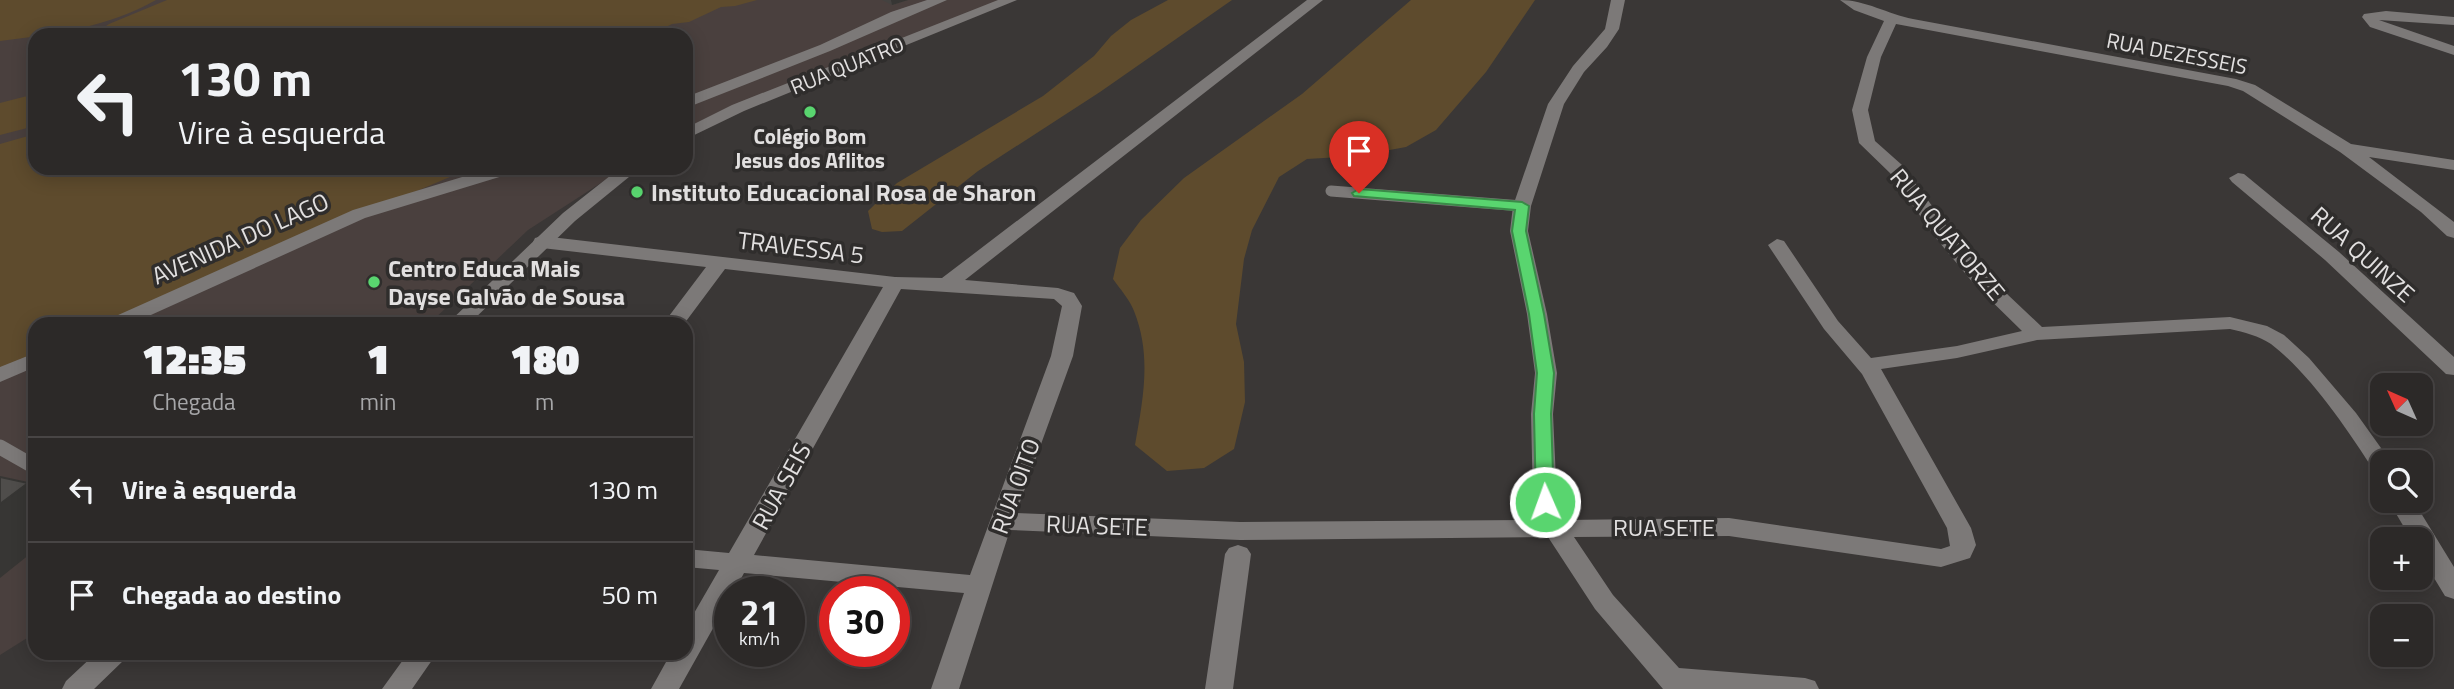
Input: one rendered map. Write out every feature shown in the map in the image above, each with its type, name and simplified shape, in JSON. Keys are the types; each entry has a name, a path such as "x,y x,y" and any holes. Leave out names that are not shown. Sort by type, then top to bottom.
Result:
{"street":[{"path":"693,100 825,48 896,15 940,0"},
{"name":"RUA QUATRO","path":"693,131 761,99 1010,0"},
{"path":"947,284 1316,0"},
{"path":"1618,0 1612,29 1578,69 1556,104 1522,206 1519,231 1537,314 1546,373 1542,414 1545,502 1555,528 1604,602 1676,684 1805,689"},
{"path":"1847,0 1892,18"},
{"path":"2371,4 2380,19 2454,51"},
{"name":"RUA DEZESSEIS","path":"1892,18 2023,46 2240,85 2272,100 2346,148 2427,208 2454,232"},
{"name":"RUA QUATORZE","path":"1892,18 1874,57 1860,110 1867,143 1896,169 1942,233 1981,280 2037,334"},
{"path":"2380,19 2454,21"},
{"path":"2346,148 2454,166"},
{"name":"AVENIDA DO LAGO","path":"130,317 359,214 487,175"},
{"path":"464,317 569,217 623,175"},
{"name":"RUA QUINZE","path":"2238,178 2332,256 2454,369"},
{"name":"TRAVESSA 5","path":"542,242 895,283 947,284 1054,293"},
{"name":"RUA SETE","path":"1001,521 1240,531 1730,527 1941,558 1961,552 1963,545 1959,528 1866,365 1831,325 1777,245"},
{"path":"678,317 720,262"},
{"name":"RUA SEIS","path":"693,641 895,283"},
{"name":"RUA OITO","path":"945,689 1001,521 1062,356 1073,310 1072,302 1067,296 1054,293"},
{"path":"1866,365 1956,352 2037,334 2230,323 2268,334 2287,348 2331,398 2370,450"},
{"path":"0,375 28,362"},
{"path":"2408,513 2454,589"},
{"path":"1219,689 1238,554"},
{"path":"693,559 979,585"},
{"path":"76,689 107,660"},
{"path":"396,689 418,660"},
{"name":"RUA SEIS","path":"665,689 682,660"}],"lane":[{"path":"1331,191 1522,206"},
{"path":"0,447 28,463"}],"shaded area":[{"path":"0,0 1010,0 693,128 693,28 28,28 28,175 613,175 528,230 436,317 28,317 28,637 0,655"},
{"path":"0,0 156,0 99,23 79,28 28,28 28,37 0,41"},
{"path":"167,0 757,0 721,7 689,22 664,28 103,28"},
{"path":"1168,0 1232,0 1100,92 978,171 902,231 882,232 872,229 868,211 897,183 1043,96 1094,56 1111,36 1131,20"},
{"path":"1411,0 1535,0 1486,72 1436,130 1406,147 1357,156 1307,159 1279,177 1252,230 1244,259 1236,324 1244,362 1245,402 1234,449 1204,468 1167,471 1135,445 1143,394 1143,344 1134,311 1113,279 1120,248 1141,220 1184,178 1302,94"},
{"path":"28,96 28,128 0,135 0,103"},
{"path":"28,136 28,175 455,175 120,317 28,317 28,357 0,369 0,144"}],"building":[{"path":"0,477 28,483 0,504"}],"place":[{"name":"Colégio Bom Jesus dos Aflitos","path":"810,112"},
{"name":"Instituto Educacional Rosa de Sharon","path":"637,192"},
{"name":"Centro Educa Mais Dayse Galvão de Sousa","path":"374,282"}],"route":[{"path":"1359,193 1522,206 1519,231 1537,314 1546,373 1542,414 1545,502"}]}
